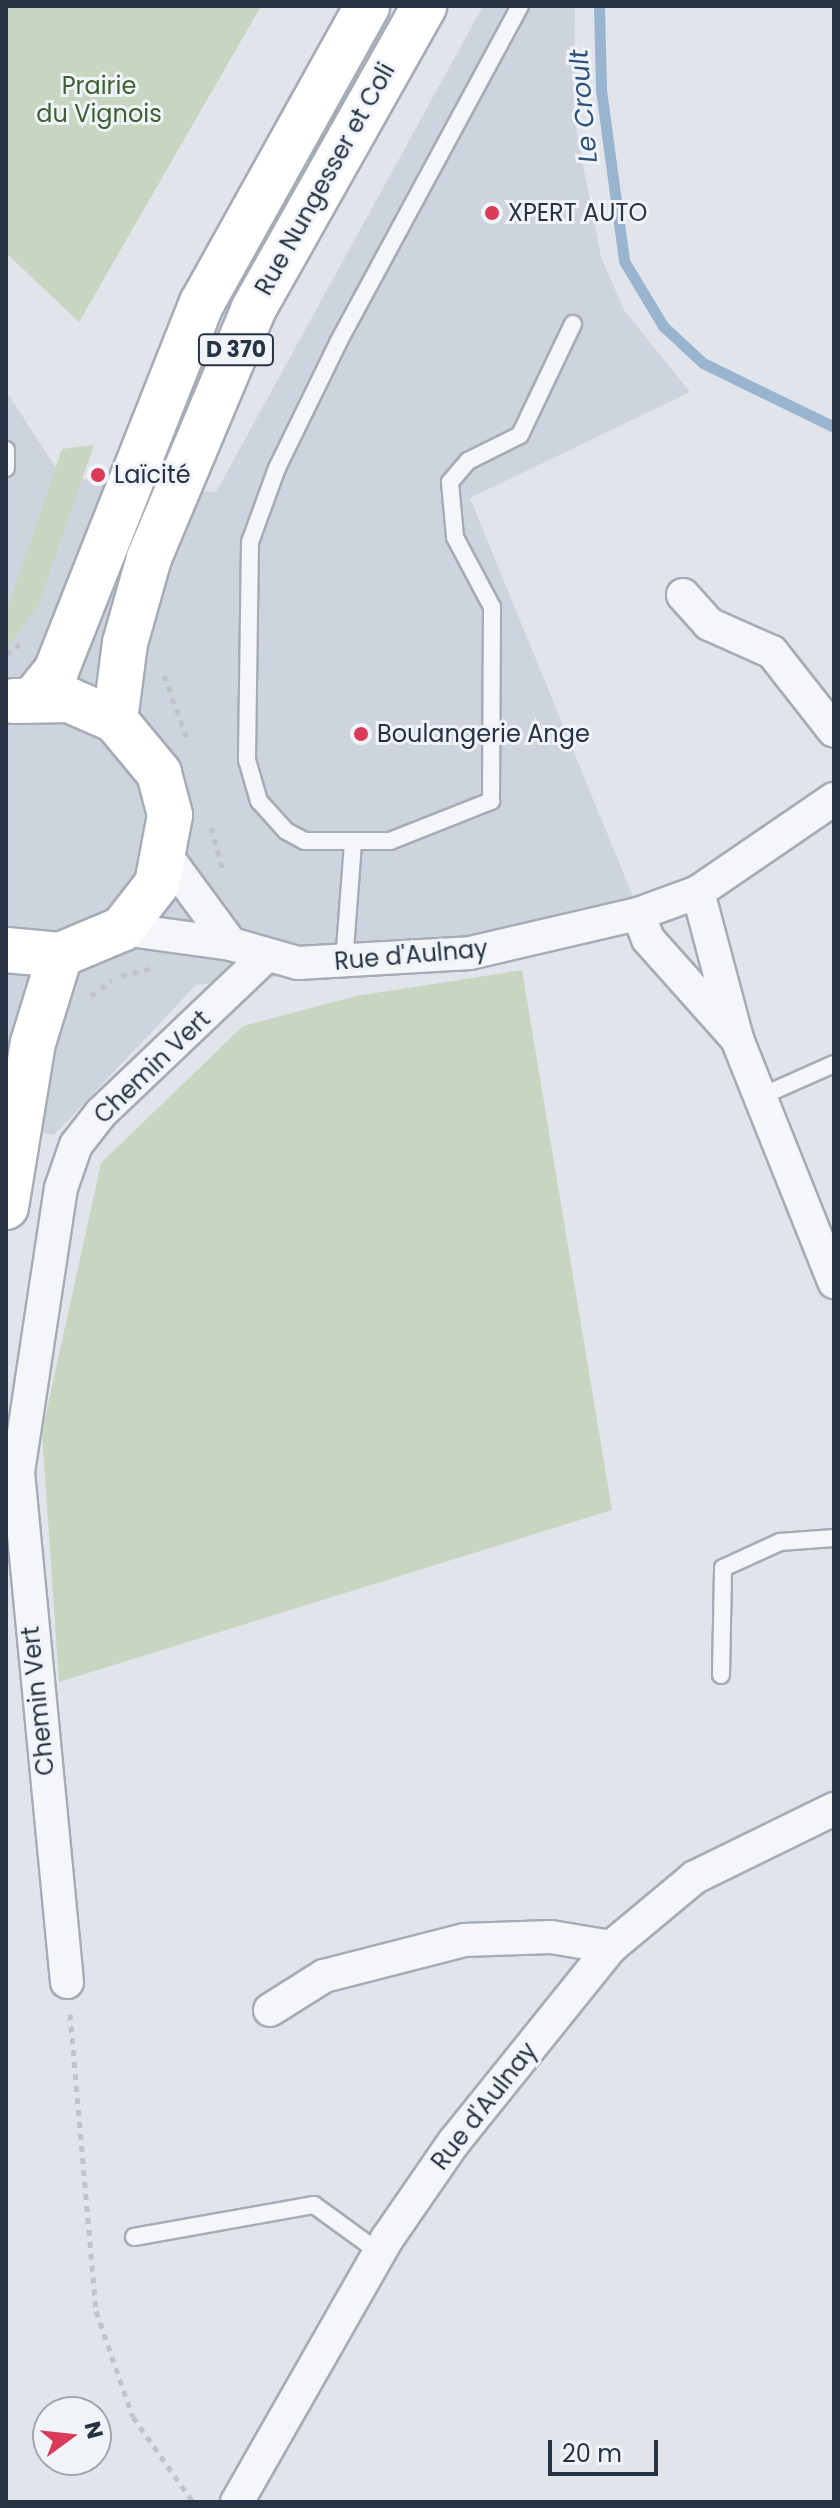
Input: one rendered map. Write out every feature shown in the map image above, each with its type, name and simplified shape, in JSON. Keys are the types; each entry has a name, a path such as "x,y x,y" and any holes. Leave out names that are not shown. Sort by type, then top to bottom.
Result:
{"main road":[{"name":"Rue Nungesser et Coli","path":"20,700 56,671 202,303 367,6"},
{"name":"Rue Nungesser et Coli","path":"115,720 125,643 149,558 236,351 424,6"},
{"path":"6,950 60,955 122,929 142,909 167,857 170,815 159,773 115,720 69,700 20,700"},
{"path":"6,1207 33,1043 60,955"}],"street":[{"path":"683,595 709,624 772,652 834,731"},
{"name":"Rue d'Aulnay","path":"122,929 231,944 264,958 344,963 470,953 638,914 698,892 834,799"},
{"path":"167,857 231,944"},
{"path":"698,892 737,1039 834,1282"},
{"path":"638,914 648,939 737,1039"},
{"name":"Chemin Vert","path":"67,1982 18,1472 61,1188 76,1145 101,1113 264,958"},
{"name":"Rue d'Aulnay","path":"237,2502 379,2252 454,2142 611,1947 695,1877 834,1809"},
{"path":"270,2010 324,1976 464,1940 551,1937 611,1947"}],"lane":[{"path":"520,6 339,341 277,468 250,542 247,760 259,801 305,841 353,842 402,838 491,801 492,607 455,537 450,482 468,461 520,435 573,324"},
{"path":"6,450 6,468"},
{"path":"344,963 353,842"},
{"path":"762,1096 834,1064"},
{"path":"721,1675 723,1568 780,1542 834,1538"},
{"path":"134,2237 314,2205 379,2252"}],"path":[{"path":"67,1982 96,2311 133,2417 193,2502"}],"shaded area":[{"path":"483,6 575,6 574,118 601,257 624,310 690,392 470,498 636,904 522,952 196,985 54,1135 6,1128 6,391 62,477 216,492"}],"green space":[{"name":"Prairie du Vignois","path":"6,6 261,6 79,322 6,253"},
{"path":"94,445 38,606 6,649 6,612 62,449"},
{"path":"522,970 612,1510 59,1682 42,1432 101,1163 243,1026 356,996"}],"waterway":[{"name":"Le Croult","path":"599,6 601,90 624,261 663,326 703,363 834,427"}],"place":[{"name":"XPERT AUTO","path":"492,213"},
{"name":"Laïcité","path":"98,475"},
{"name":"Boulangerie Ange","path":"361,734"}]}
